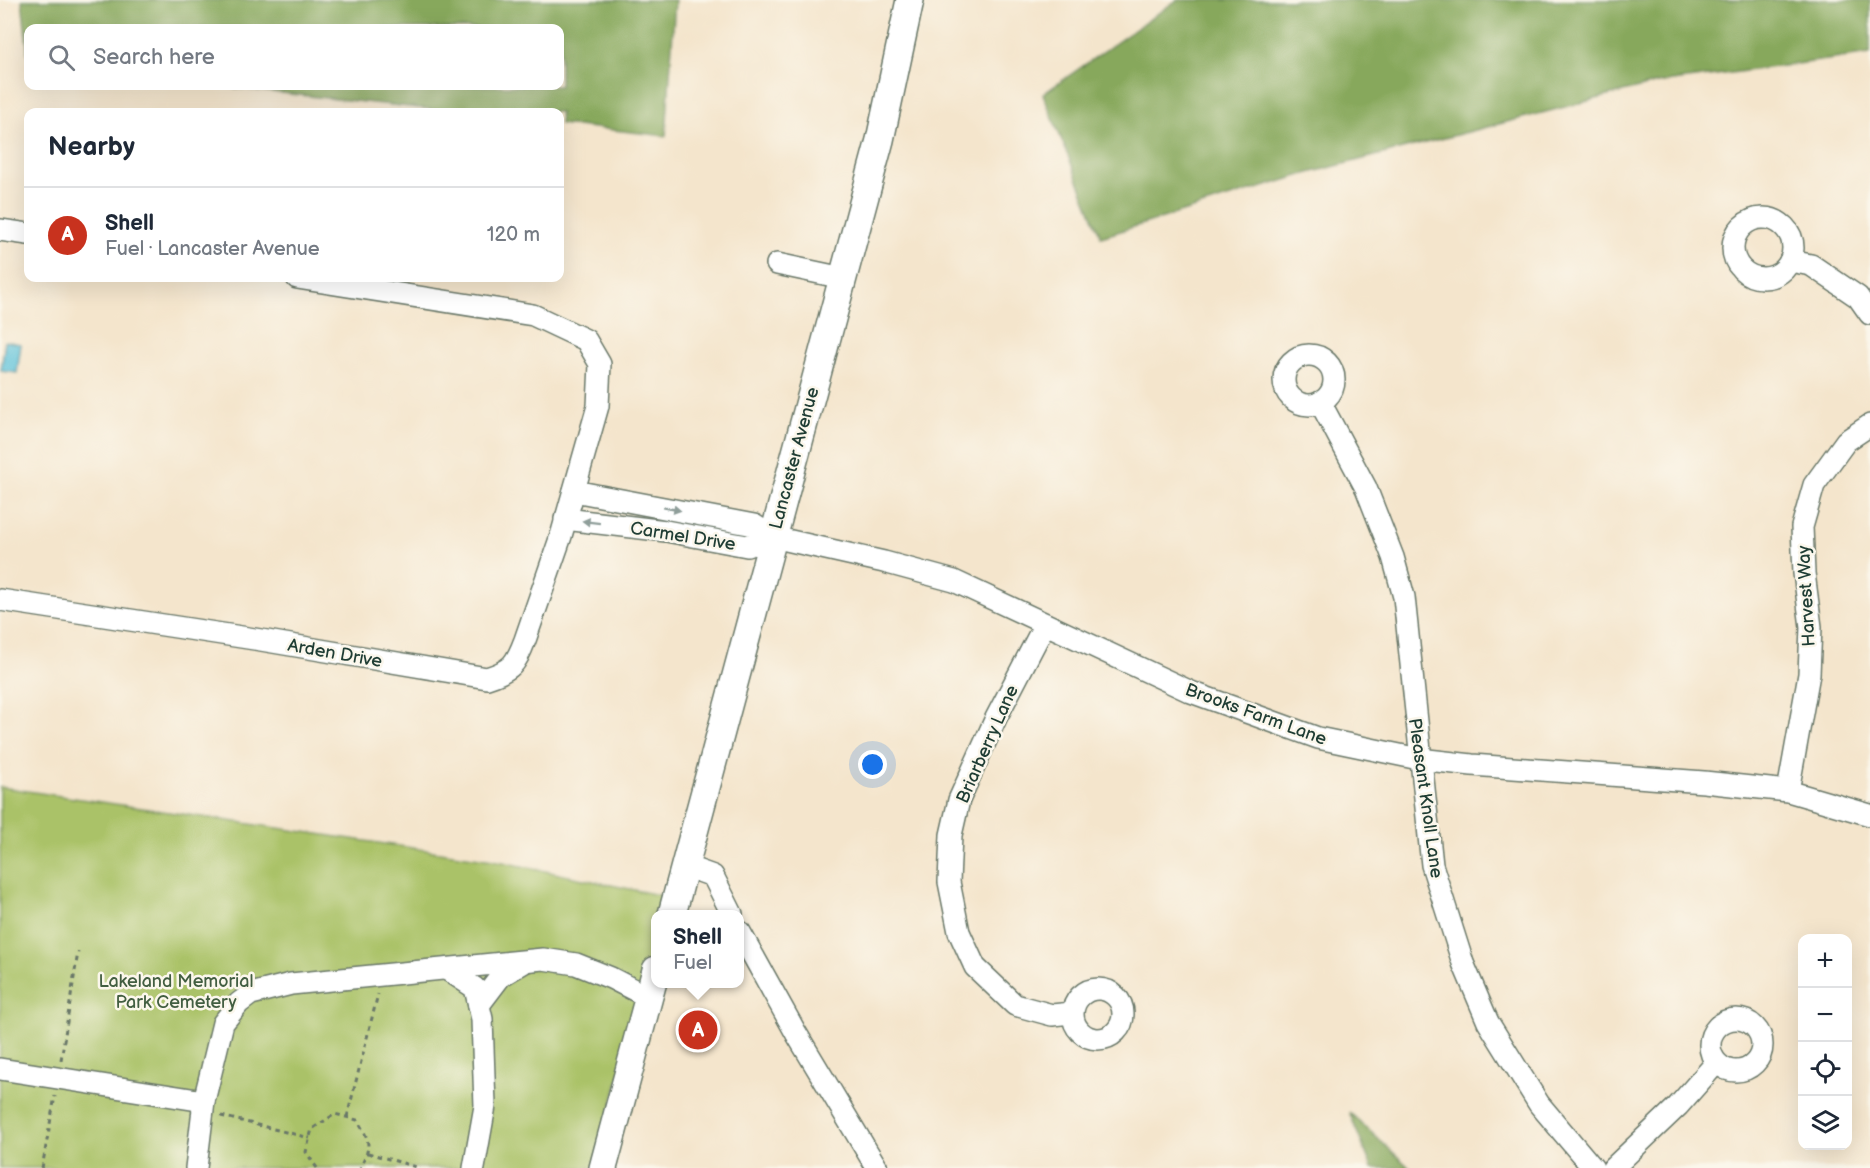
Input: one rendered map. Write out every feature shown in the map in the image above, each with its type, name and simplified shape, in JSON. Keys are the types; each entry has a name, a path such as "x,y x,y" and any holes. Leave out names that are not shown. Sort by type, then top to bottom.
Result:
{"main road":[{"name":"Lancaster Avenue","path":"673,910 880,140 910,0"},
{"path":"603,1168 651,986"}],"street":[{"path":"0,230 24,233"},
{"path":"1790,261 1811,265 1858,297 1870,314"},
{"path":"777,264 843,278"},
{"name":"Arden Drive","path":"0,600 487,678 504,673 512,667 518,658 574,491 598,406 600,363 586,340 533,315 323,282"},
{"name":"Pleasant Knoll Lane","path":"1320,402 1366,488 1396,567 1404,597 1431,865 1463,963 1488,1022 1539,1104 1593,1168"},
{"name":"Harvest Way","path":"1788,791 1809,675 1811,627 1804,573 1802,527 1814,485 1846,441 1870,425"},
{"name":"Carmel Drive","path":"574,491 754,525 773,537"},
{"name":"Carmel Drive","path":"565,519 666,531 747,546 773,537"},
{"name":"Brooks Farm Lane","path":"773,537 884,562 954,581 1191,692 1318,738 1419,759 1788,791 1870,816"},
{"name":"Briarberry Lane","path":"1045,624 996,718 959,800 951,835 949,882 958,932 975,967 1015,1005 1052,1015 1072,1013"},
{"path":"685,866 713,876 730,910"},
{"path":"744,939 796,1033 877,1168"},
{"path":"196,1168 204,1107 223,1023 238,1003 251,994 291,984 543,959 576,964 611,978 648,997"},
{"path":"479,1005 501,976 526,961"},
{"path":"446,969 475,988 482,1019 485,1106 474,1168"},
{"path":"1613,1168 1678,1106 1716,1063"},
{"path":"0,1069 204,1107"}],"path":[{"path":"42,1168 78,952"},
{"path":"347,1117 383,975"},
{"path":"204,1107 310,1138"},
{"path":"317,1168 306,1152 312,1129 335,1114 357,1120 369,1139 368,1153 360,1168"},
{"path":"368,1153 420,1168"}],"green space":[{"path":"22,0 675,0 666,136 564,124 564,108 419,108 254,90 564,90 564,24 25,24"},
{"path":"1177,0 1870,0 1870,54 1658,83 1305,174 1101,237 1043,94"},
{"name":"Lakeland Memorial Park Cemetery","path":"0,787 493,860 668,897 664,910 651,910 651,958 595,1168 0,1168"},
{"path":"1349,1112 1410,1168 1372,1168"}],"water":[{"path":"5,341 21,344 17,373 1,371"}],"place":[{"name":"Shell","path":"698,1030"}]}
